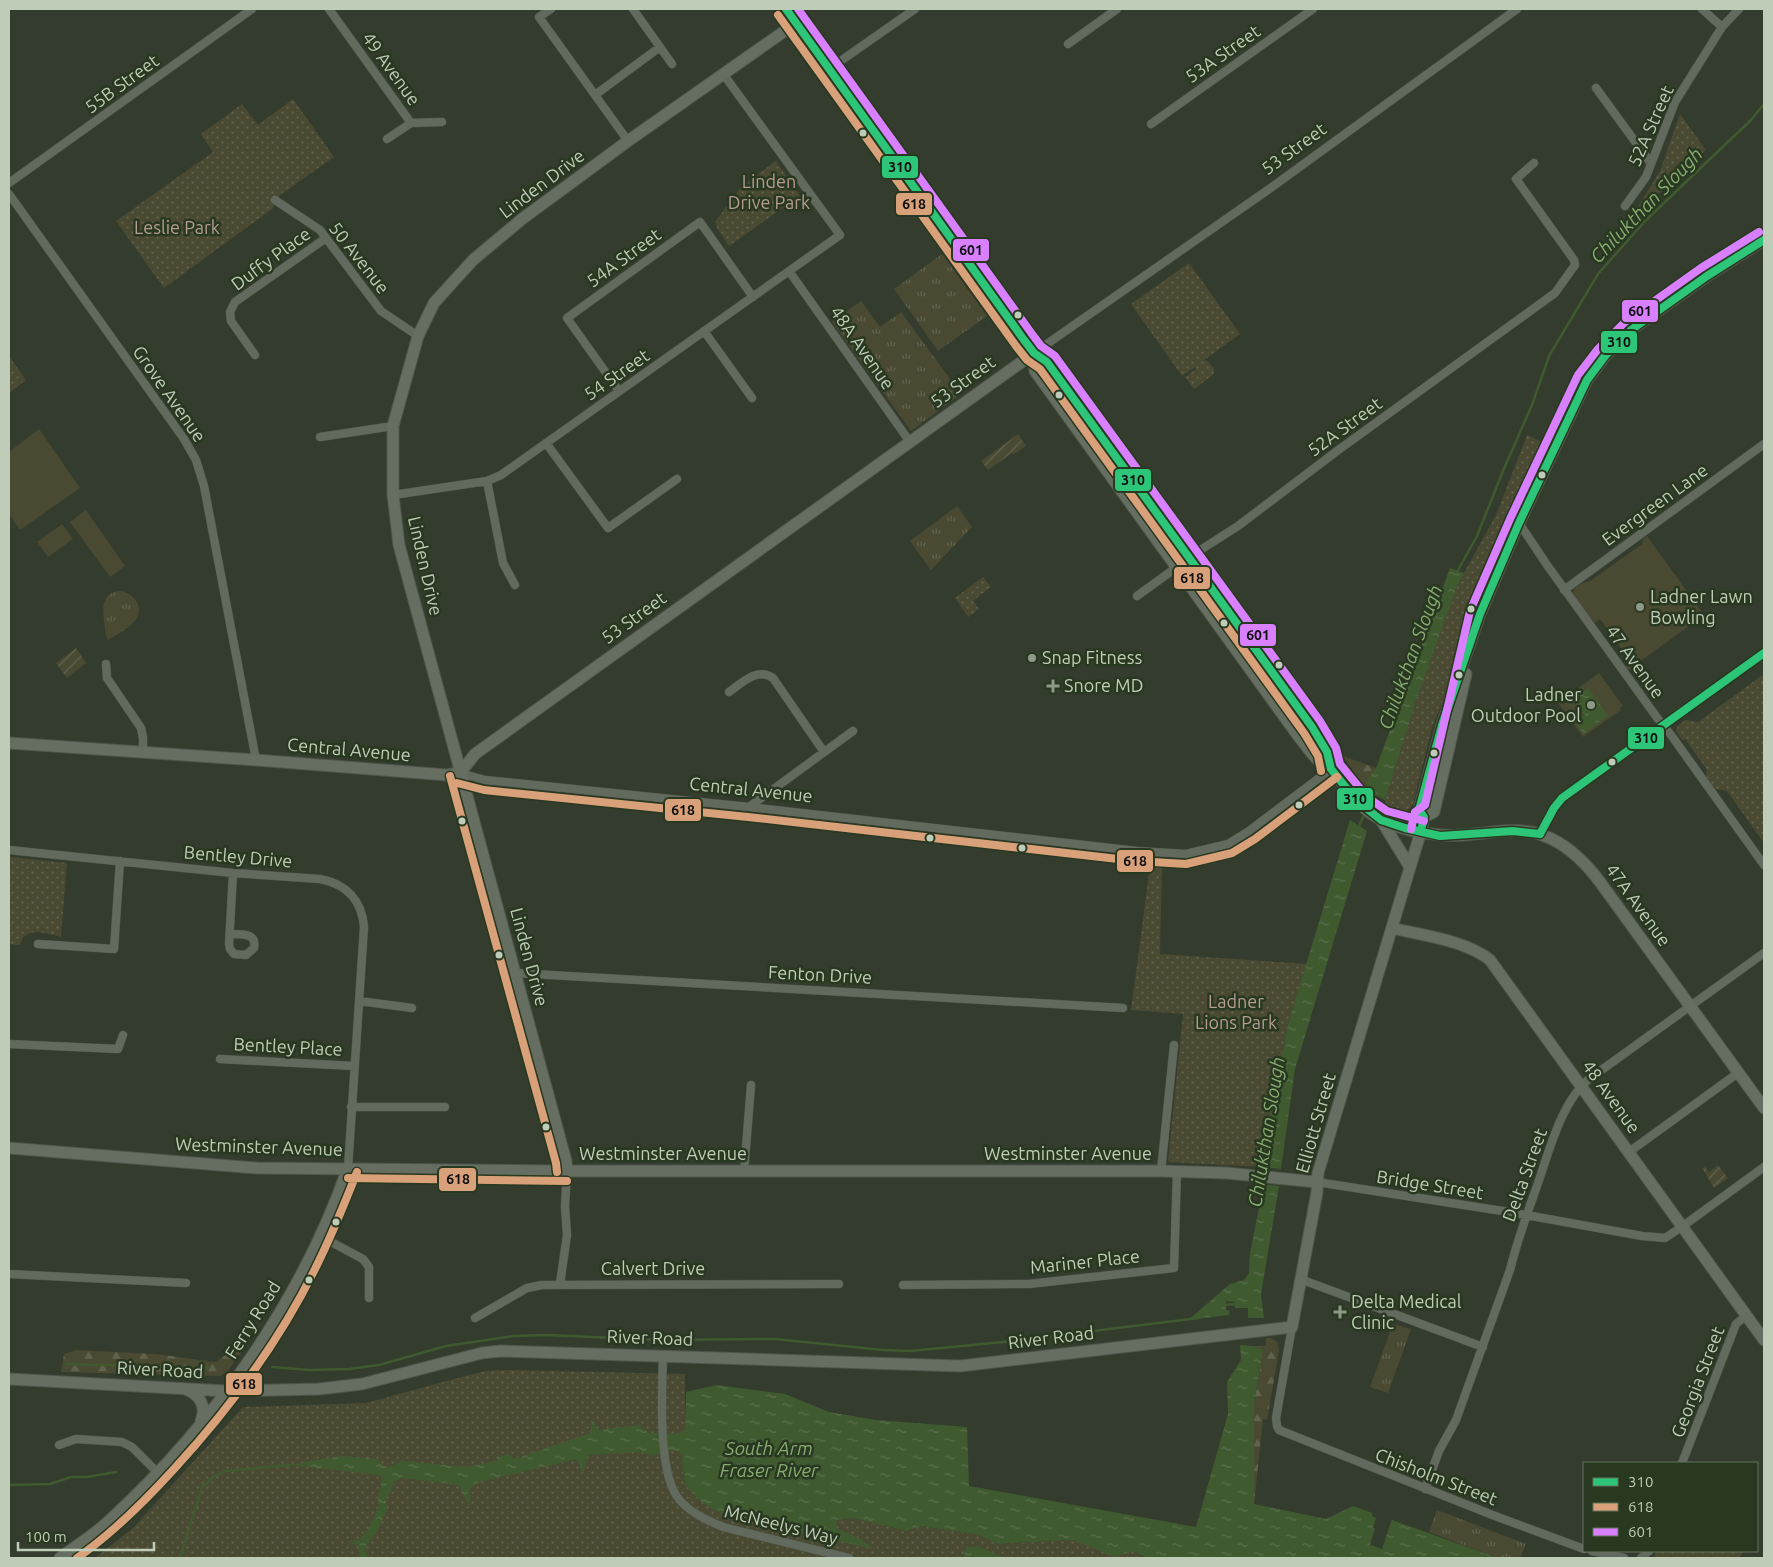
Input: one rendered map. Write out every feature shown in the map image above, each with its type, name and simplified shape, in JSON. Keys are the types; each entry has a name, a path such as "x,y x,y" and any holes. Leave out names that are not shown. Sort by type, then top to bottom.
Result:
{"street":[{"name":"55B Street","path":"9,183 252,9"},
{"name":"49 Avenue","path":"329,9 411,123"},
{"path":"551,9 539,17 628,141"},
{"path":"633,9 672,64"},
{"path":"786,9 1034,353 1047,362 1312,728 1327,752 1331,769"},
{"path":"829,68 916,9"},
{"path":"1068,44 1117,9"},
{"name":"53A Street","path":"1151,124 1312,9"},
{"name":"53 Street","path":"460,773 475,754 1034,353 1272,187 1517,9"},
{"path":"1702,9 1722,27"},
{"name":"52A Street","path":"1625,206 1646,177 1650,162 1675,102 1722,27 1739,9"},
{"name":"Linden Drive","path":"560,1284 567,1235 567,1172 565,1156 398,545 393,495 393,426 418,336 434,303 473,260 522,219 628,141 796,23"},
{"path":"595,95 660,47"},
{"name":"54 Street","path":"393,495 487,481 501,475 840,235 724,75"},
{"path":"1596,88 1650,162"},
{"name":"49 Avenue","path":"387,139 411,123 442,122"},
{"name":"52A Street","path":"1137,596 1189,558 1238,526 1336,452 1555,293 1568,278 1575,265 1574,260 1516,179 1534,163"},
{"name":"Grove Avenue","path":"9,194 184,439 196,460 204,486 256,760"},
{"name":"50 Avenue","path":"275,200 320,230 381,311 418,336"},
{"name":"54A Street","path":"619,391 566,318 700,222 753,297"},
{"name":"Duffy Place","path":"255,355 231,321 230,312 236,302 326,238"},
{"path":"1519,524 1579,395 1590,375 1605,356 1640,324 1707,276 1764,240"},
{"name":"48A Avenue","path":"789,271 910,442"},
{"path":"704,332 752,398"},
{"path":"1034,353 1035,371 1305,745 1316,759 1331,769 1360,804 1381,820 1410,867"},
{"path":"320,437 393,426"},
{"path":"546,443 608,528 677,479"},
{"name":"Evergreen Lane","path":"1564,590 1764,444"},
{"path":"487,481 502,563 514,585"},
{"name":"47 Avenue","path":"1519,524 1564,590 1764,866"},
{"name":"Elliott Street","path":"1279,1430 1276,1426 1276,1418 1317,1192 1318,1173 1424,817 1434,812 1480,614 1519,524"},
{"path":"1540,834 1554,808 1562,798 1764,653"},
{"path":"106,664 108,678 141,728 143,752"},
{"path":"729,692 751,676 767,674 773,678 824,752"},
{"path":"748,808 853,731"},
{"name":"Central Avenue","path":"9,743 447,775 460,773 485,780 1137,851 1186,854 1228,844 1249,831 1331,769"},
{"name":"47A Avenue","path":"1381,820 1445,836 1513,831 1540,834 1565,848 1593,872 1764,1108"},
{"name":"Bentley Drive","path":"9,850 233,873 320,879 330,881 349,892 358,904 364,920 348,1168"},
{"path":"38,944 114,950 120,861"},
{"path":"230,934 233,873"},
{"name":"48 Avenue","path":"1392,928 1466,946 1478,951 1490,960 1684,1226 1764,1340"},
{"name":"Delta Street","path":"1424,1489 1437,1454 1456,1420 1562,1117 1581,1086 1764,953"},
{"name":"Fenton Drive","path":"515,973 1123,1008"},
{"path":"360,1002 412,1008"},
{"path":"9,1044 118,1050 123,1035"},
{"path":"1161,1171 1174,1045"},
{"name":"Bentley Place","path":"220,1059 354,1066"},
{"path":"1629,1152 1738,1072"},
{"path":"744,1172 751,1085"},
{"path":"351,1107 446,1107"},
{"name":"Westminster Avenue","path":"9,1148 257,1168 567,1172 1177,1171 1317,1182"},
{"name":"Bridge Street","path":"1317,1182 1642,1236 1665,1238 1764,1167"},
{"name":"Ferry Road","path":"60,1558 110,1521 158,1473 196,1430 241,1373 290,1295 341,1191 348,1168"},
{"name":"Mariner Place","path":"903,1285 1029,1284 1174,1268 1177,1171"},
{"path":"320,1236 363,1259 369,1267 369,1298"},
{"path":"9,1274 186,1283"},
{"path":"1300,1279 1483,1347"},
{"name":"Calvert Drive","path":"475,1318 527,1288 542,1285 839,1284"},
{"name":"Georgia Street","path":"1682,1462 1736,1324 1747,1315"},
{"name":"River Road","path":"9,1379 226,1391 319,1389 362,1384 482,1352 500,1351 960,1366 1292,1327"},
{"name":"McNeelys Way","path":"663,1357 662,1426 667,1474 676,1496 705,1520 738,1532 849,1558"},
{"path":"184,1389 196,1395 202,1404 204,1412 196,1430"},
{"name":"Chisholm Street","path":"1279,1430 1424,1489 1583,1549"},
{"path":"59,1446 76,1439 122,1442 132,1447 158,1473"},
{"path":"1597,1552 1624,1558"}],"green space":[{"name":"Leslie Park","path":"293,99 334,157 280,195 272,209 164,288 116,221 213,152 201,134 242,104 258,125"},
{"path":"1680,114 1706,150 1629,221 1660,171"},
{"name":"Linden Drive Park","path":"776,161 800,196 729,246 715,222 741,187"},
{"path":"942,254 987,316 938,351 894,289"},
{"path":"1189,263 1240,334 1204,360 1208,361 1214,369 1214,374 1194,389 1185,377 1196,369 1195,367 1182,376 1131,304"},
{"path":"861,301 880,327 901,312 961,394 911,431 832,322"},
{"path":"9,356 26,380 9,393"},
{"path":"39,429 80,488 20,530 9,514 9,452"},
{"path":"1018,434 1026,446 1013,455 1012,453 988,470 981,461"},
{"path":"1527,435 1547,444 1489,568 1450,684 1432,728 1413,804 1401,813 1385,810 1385,800 1416,701 1458,584 1497,513"},
{"path":"957,506 972,527 931,570 910,541"},
{"path":"86,510 125,566 110,577 70,522"},
{"path":"62,524 73,539 48,557 37,542"},
{"name":"Ladner Lawn Bowling","path":"1647,536 1704,615 1627,671 1625,666 1631,662 1600,619 1595,623 1593,622 1573,592 1578,586 1590,581 1642,544 1643,539"},
{"path":"983,577 991,587 973,601 979,609 968,617 955,598"},
{"path":"120,591 134,598 138,606 138,616 129,626 108,640 103,615 104,605 110,594"},
{"path":"76,648 86,663 67,678 56,663"},
{"name":"Ladner Outdoor Pool","path":"1599,673 1623,706 1620,708 1621,710 1583,737 1558,703"},
{"path":"1764,674 1764,843 1727,791 1715,789 1706,776 1707,770 1686,740 1682,740 1676,730 1685,720 1698,722"},
{"path":"1343,756 1376,768 1366,785 1366,790"},
{"path":"9,857 67,863 61,937 37,932 27,935 20,945 9,944"},
{"name":"Ladner Lions Park","path":"1150,866 1162,866 1160,954 1307,964 1288,1024 1262,1167 1168,1162 1183,1014 1131,1010"},
{"path":"1718,1165 1728,1178 1714,1188 1702,1168 1705,1167 1709,1172"},
{"path":"1393,1324 1411,1329 1388,1393 1370,1387"},
{"path":"251,1338 228,1371 220,1376 61,1372 64,1354 76,1350 156,1354 215,1362"},
{"path":"1266,1338 1271,1338 1277,1342 1279,1350 1267,1420 1263,1419 1254,1504 1254,1403 1263,1350 1254,1346 1266,1346"},
{"path":"486,1371 685,1374 685,1430 681,1452 685,1485 855,1536 836,1529 836,1520 852,1518 907,1531 921,1526 979,1535 998,1544 1073,1540 1133,1551 1147,1558 1005,1558 979,1547 966,1547 963,1558 95,1558 133,1528 243,1407 366,1403 469,1375"},
{"path":"1437,1510 1526,1544 1520,1558 1498,1558 1429,1532"},
{"path":"1656,1552 1743,1552 1740,1558 1654,1558"}],"water":[{"path":"1450,568 1464,573 1458,584 1416,701 1385,800 1366,790 1367,784 1376,768"},
{"path":"1588,688 1608,716 1583,734 1575,722 1585,715 1573,699"},
{"path":"1350,820 1367,831 1295,1069 1281,1169 1262,1167 1288,1024"},
{"path":"1262,1184 1279,1186 1261,1294 1264,1318 1248,1318 1248,1308 1235,1308 1235,1302 1226,1301 1226,1310 1230,1311 1229,1315 1188,1320 1230,1284 1244,1280 1249,1273 1250,1253"},
{"name":"South Arm Fraser River","path":"1240,1345 1254,1346 1263,1350 1254,1403 1254,1504 1326,1519 1353,1506 1498,1558 1147,1558 1133,1551 1114,1557 1073,1540 998,1544 979,1535 921,1526 907,1531 852,1518 836,1520 837,1529 855,1536 875,1549 730,1518 704,1504 685,1485 681,1453 675,1450 652,1456 641,1452 588,1455 583,1474 577,1459 479,1482 470,1488 470,1508 459,1485 402,1478 394,1482 386,1501 387,1510 376,1533 365,1547 368,1558 360,1558 358,1546 347,1541 359,1540 370,1527 379,1505 380,1475 290,1465 341,1456 376,1459 383,1466 390,1467 401,1461 467,1467 496,1461 501,1456 508,1454 514,1459 590,1433 592,1420 598,1430 640,1425 649,1433 676,1434 685,1430 686,1392 716,1385 785,1394 829,1412 876,1420 967,1427 969,1486 1196,1527 1228,1414 1227,1382 1241,1360"},
{"path":"966,1547 979,1547 1005,1558 963,1558"}],"pier":[{"path":"1373,1512 1392,1519 1382,1549 1370,1545 1376,1518 1372,1516"}],"waterway":[{"name":"Chilukthan Slough","path":"1457,572 1477,536 1532,405 1549,356 1598,274 1645,221 1751,120 1764,104"},
{"name":"Chilukthan Slough","path":"1368,808 1375,793"},
{"name":"Chilukthan Slough","path":"1358,828 1365,813"},
{"path":"1223,1305 1238,1304"},
{"path":"272,1367 310,1370 349,1369 379,1365 446,1346 513,1336 547,1335 661,1340 775,1339 910,1351 1003,1342 1199,1318"},
{"path":"66,1364 208,1368"},
{"path":"180,1558 202,1487 213,1477 226,1471 290,1465"},
{"path":"9,1485 50,1484 71,1477 87,1477 116,1472"}],"transit line":[{"name":"310","path":"786,9 1024,340 1034,353 1047,362 1312,727 1327,752 1331,769 1356,800 1381,820 1440,836 1513,831 1540,834"},
{"name":"601","path":"798,9 1032,334 1041,346 1055,356 1320,721 1336,748 1340,764 1367,797 1387,811 1424,821"},
{"name":"618","path":"778,15 1016,346 1027,360 1040,369 1304,733 1318,756 1321,771"},
{"name":"601","path":"1411,829 1415,812 1425,805 1470,611 1510,519 1578,375 1598,349 1625,322 1701,268 1759,232"},
{"name":"310","path":"1421,831 1424,817 1419,810 1442,725 1480,614 1519,523 1587,380 1605,356 1631,330 1707,276 1764,240"},
{"name":"310","path":"1540,834 1554,808 1562,798 1764,653"},
{"name":"618","path":"450,776 557,1172"},
{"name":"618","path":"457,783 484,790 748,817 1136,861 1186,864 1232,853 1255,839 1337,777"},
{"name":"618","path":"77,1558 116,1528 163,1481 214,1423 252,1374 286,1323 301,1296 326,1245 357,1172"},
{"name":"618","path":"348,1178 567,1181"}],"place":[{"name":"Ladner Lawn Bowling","path":"1640,607"},
{"name":"Snap Fitness","path":"1032,658"},
{"name":"Snore MD","path":"1053,686"},
{"name":"Ladner Outdoor Pool","path":"1591,705"},
{"name":"Delta Medical Clinic","path":"1340,1312"}]}
